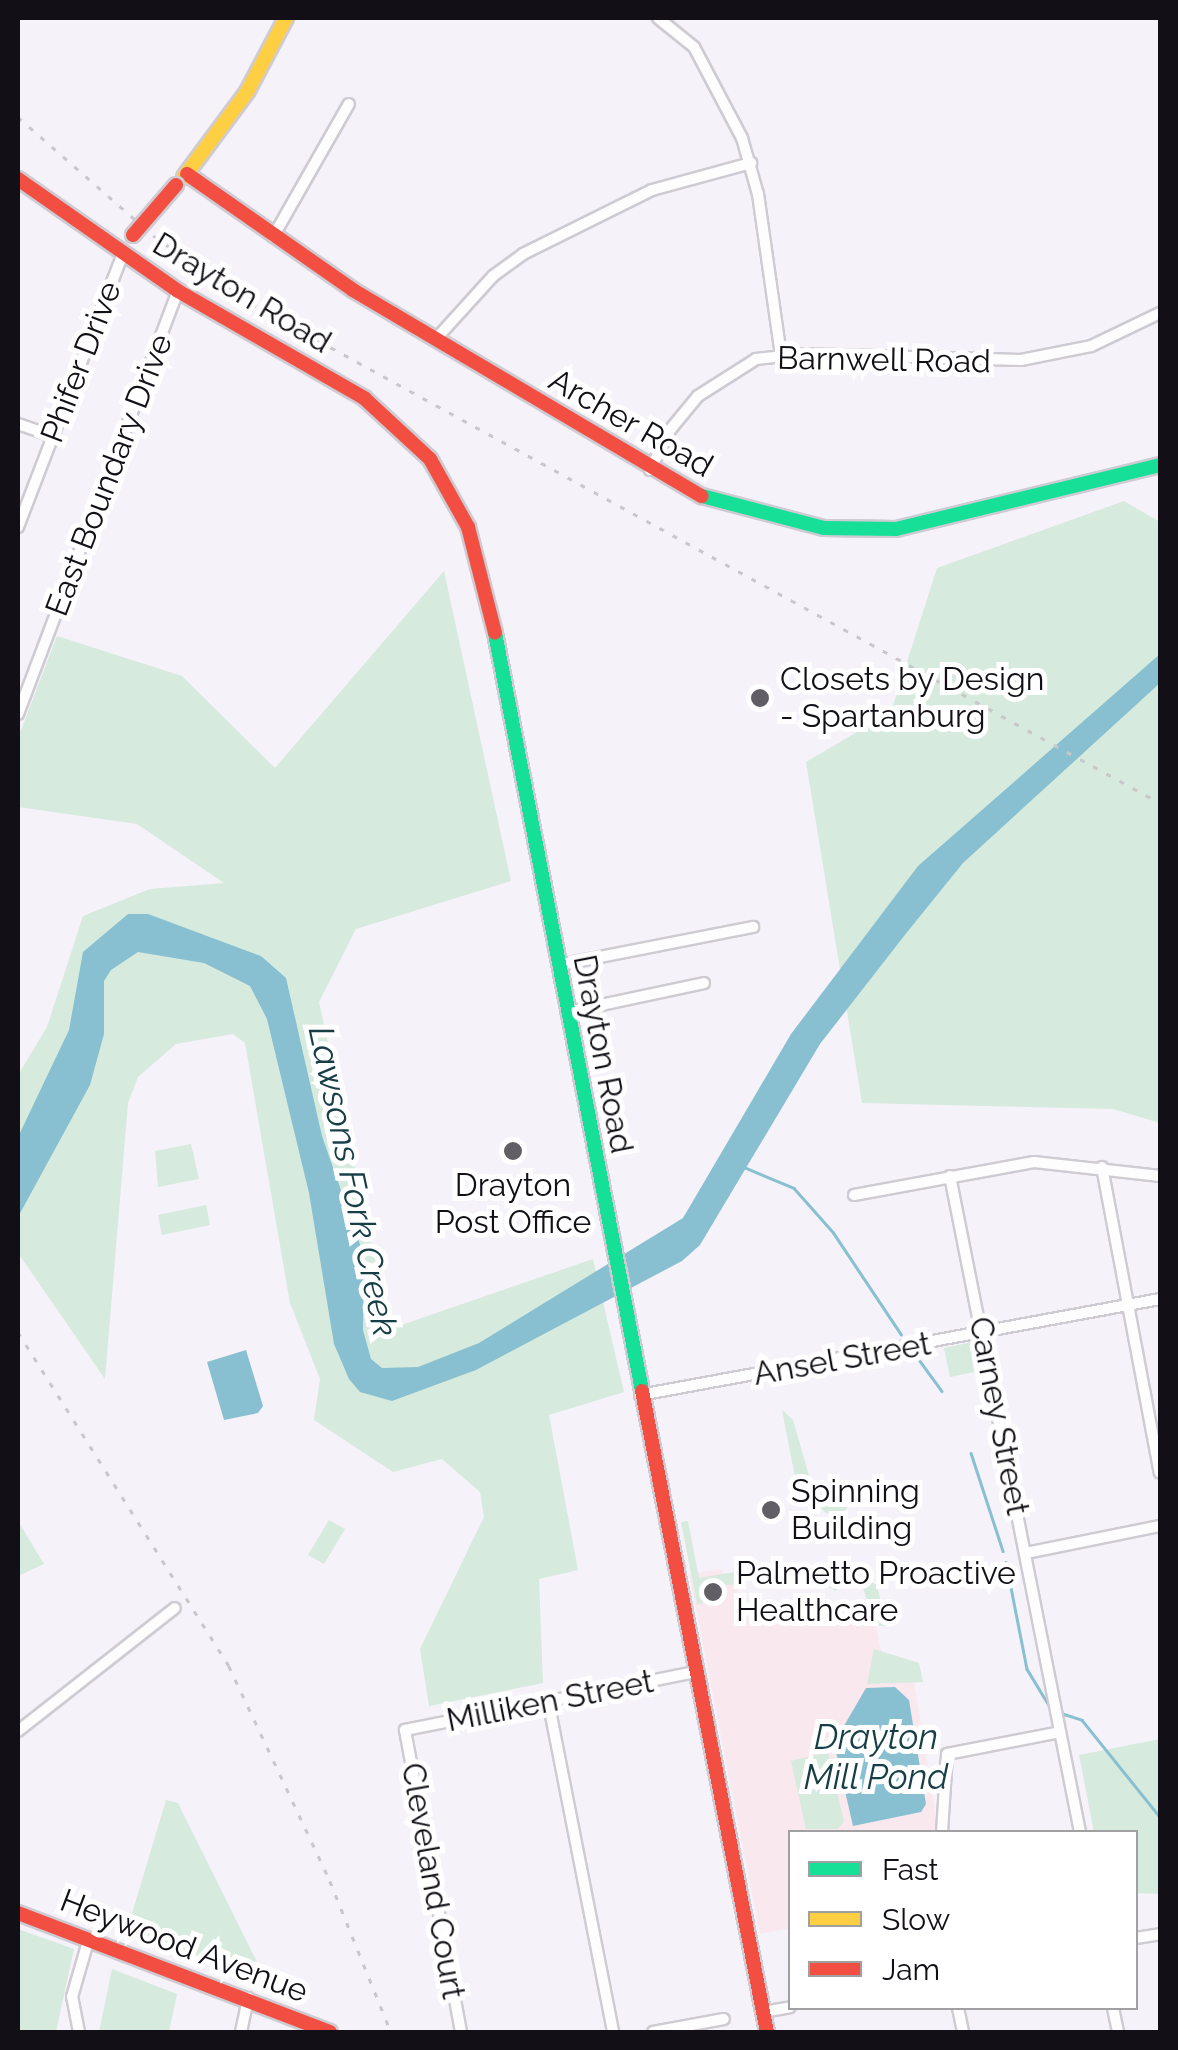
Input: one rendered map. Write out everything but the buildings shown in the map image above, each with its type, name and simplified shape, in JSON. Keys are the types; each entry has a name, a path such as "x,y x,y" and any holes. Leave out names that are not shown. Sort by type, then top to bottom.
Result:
{"main road":[{"path":"123,254 247,92 286,18"},
{"name":"Drayton Road","path":"18,179 178,291 364,398 439,472 481,566 766,2032"},
{"name":"Archer Road","path":"182,179 435,340 688,492 770,518 879,530 969,516 1160,465"},
{"name":"Heywood Avenue","path":"18,1913 248,1997 330,2032"}],"street":[{"path":"658,18 704,62 750,163 781,355"},
{"path":"272,236 350,104"},
{"path":"435,340 482,287 523,254 652,190 750,163"},
{"name":"Phifer Drive","path":"18,527 123,254"},
{"name":"East Boundary Drive","path":"18,714 178,291"},
{"name":"Barnwell Road","path":"650,470 670,430 698,396 744,364 781,355 1021,360 1091,346 1160,313"},
{"path":"18,424 52,436"},
{"path":"559,965 753,927"},
{"path":"568,1012 704,983"},
{"path":"854,1196 1034,1162 1160,1176"},
{"path":"1102,1167 1160,1473"},
{"name":"Carney Street","path":"950,1176 1080,1830"},
{"name":"Ansel Street","path":"640,1395 983,1335 1160,1299"},
{"path":"1026,1553 1160,1526"},
{"path":"18,1731 175,1608"},
{"name":"Milliken Street","path":"405,1730 695,1672"},
{"path":"548,1700 613,2032"},
{"path":"942,1830 946,1754 1059,1727"},
{"name":"Cleveland Court","path":"405,1730 461,2032"},
{"path":"80,2032 72,1997 89,1938"},
{"path":"241,2032 248,1997"},
{"path":"763,2012 788,2007"},
{"path":"652,2032 724,2018"}],"shaded area":[{"path":"720,1569 734,1583 750,1622 870,1598 887,1679 913,1675 938,1830 788,1830 788,1928 760,1934 689,1574"}],"green space":[{"path":"1124,501 1160,522 1160,1123 1113,1109 862,1103 806,762 891,712 937,568"},
{"path":"444,571 511,881 356,929 319,1002 390,1329 593,1259 624,1392 549,1415 578,1570 539,1579 543,1683 429,1706 420,1649 484,1517 480,1492 442,1459 393,1472 314,1420 320,1379 290,1303 245,1043 233,1034 176,1044 138,1077 128,1103 105,1379 18,1253 18,1075 47,1027 83,916 150,889 224,883 137,824 18,807 18,738 57,636 182,676 275,768"},
{"path":"191,1144 199,1179 158,1187 155,1151"},
{"path":"206,1205 210,1225 162,1235 158,1215"},
{"path":"972,1342 984,1370 950,1377 944,1348"},
{"path":"782,1410 793,1420 816,1500 800,1503"},
{"path":"834,1485 848,1494 849,1500 840,1514 834,1515 820,1506 819,1500 828,1486"},
{"path":"329,1520 345,1529 324,1564 308,1555"},
{"path":"18,1521 44,1564 18,1576"},
{"path":"688,1521 699,1578 740,1571 742,1585 701,1584 703,1603 697,1604 681,1522"},
{"path":"845,1570 877,1585 886,1626 875,1626 862,1585 847,1583 835,1591 825,1584"},
{"path":"874,1649 919,1663 923,1682 867,1684"},
{"path":"1160,1739 1160,1894 1138,1893 1138,1830 1094,1830 1079,1755"},
{"path":"828,1752 844,1822 837,1829 806,1829 791,1761"},
{"path":"166,1800 178,1803 260,1968 252,1976 127,1930"},
{"path":"18,1929 74,1949 56,2032 18,2032"},
{"path":"112,1969 177,1994 169,2032 99,2032"}],"water":[{"path":"1160,654 1160,683 963,863 904,936 820,1044 700,1245 682,1261 476,1370 392,1401 360,1392 349,1379 334,1344 309,1193 267,1019 250,986 204,963 138,952 111,970 104,981 104,1034 90,1085 18,1217 18,1137 69,1030 83,952 128,914 148,914 261,956 286,978 322,1136 364,1256 363,1330 371,1359 382,1368 418,1367 479,1343 683,1218 791,1034 918,866"},
{"path":"246,1350 263,1406 258,1413 224,1420 207,1362"},
{"name":"Drayton Mill Pond","path":"895,1687 909,1700 926,1804 921,1812 853,1826 834,1743 866,1688"}],"waterway":[{"path":"746,1168 794,1188 833,1232 901,1334"},
{"path":"920,1361 942,1391"},
{"path":"971,1453 1003,1551"},
{"path":"1006,1562 1027,1669 1053,1712"},
{"path":"1061,1713 1082,1720 1160,1817"}],"railway":[{"path":"18,117 154,236 252,304 1160,803"},
{"path":"18,1332 229,1666 330,1881 391,2032"}],"traffic: fast":[{"path":"702,496 824,528 896,529 1160,465"},
{"path":"495,633 642,1391"}],"traffic: slow":[{"path":"184,177 247,92 286,18"}],"traffic: jam":[{"path":"187,174 353,290 702,496"},
{"path":"18,179 178,291 364,398 430,459 468,527 495,633"},
{"path":"133,235 176,185"},
{"path":"642,1391 767,2032"},
{"path":"18,1913 330,2032"}],"place":[{"name":"Closets by Design - Spartanburg","path":"760,698"},
{"name":"Drayton Post Office","path":"513,1151"},
{"name":"Spinning Building","path":"771,1510"},
{"name":"Palmetto Proactive Healthcare","path":"713,1592"}],"water label":[{"name":"Lawsons Fork Creek","path":"353,1181"}]}
